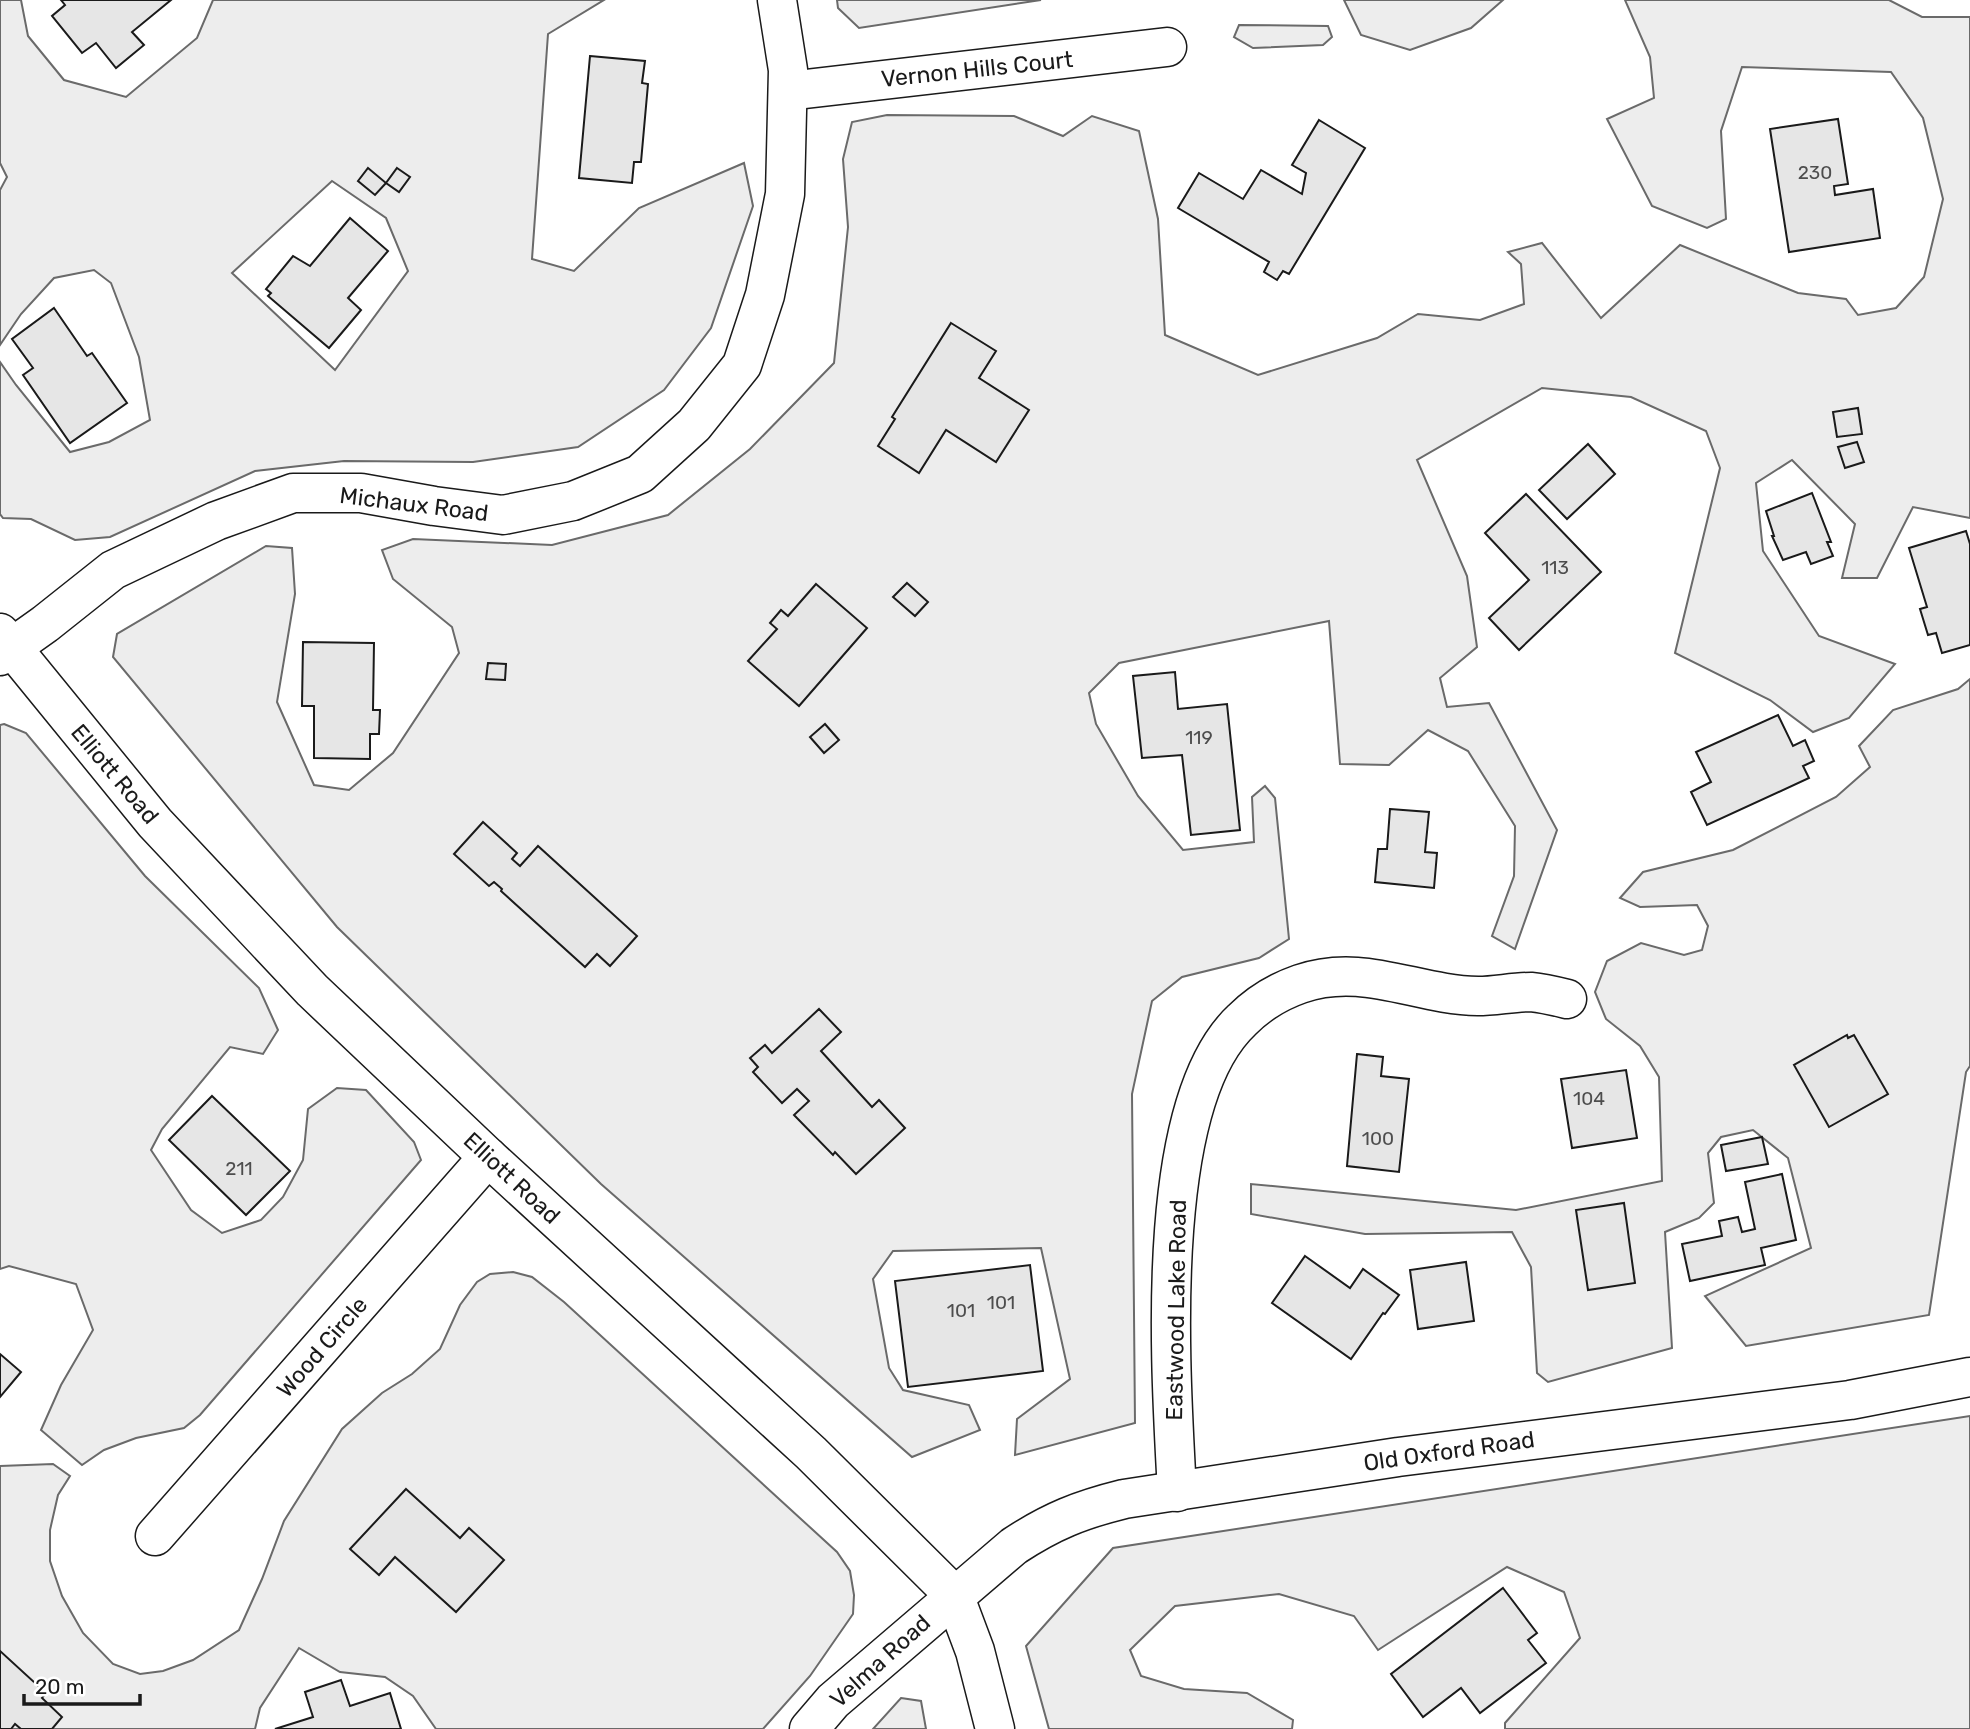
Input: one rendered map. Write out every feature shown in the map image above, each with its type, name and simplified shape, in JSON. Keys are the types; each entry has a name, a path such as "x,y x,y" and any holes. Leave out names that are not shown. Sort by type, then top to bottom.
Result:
{"street":[{"name":"Michaux Road","path":"4,646 113,570 216,522 293,493 361,493 503,515 573,501 640,474 694,425 742,365 765,295 785,194 788,70 777,0"},
{"name":"Vernon Hills Court","path":"788,90 1167,47"},
{"name":"Elliott Road","path":"4,646 164,832 312,990 488,1157 811,1453 954,1595 975,1651 995,1729"},
{"name":"Eastwood Lake Road","path":"1177,1492 1171,1388 1173,1248 1179,1179 1197,1094 1210,1065 1241,1020 1281,992 1301,984 1343,976 1362,975 1457,994 1478,996 1532,992 1567,999"},
{"name":"Wood Circle","path":"155,1536 488,1157"},
{"name":"Old Oxford Road","path":"954,1595 1014,1546 1046,1525 1085,1509 1124,1499 1398,1457 1850,1400 1970,1377"},
{"name":"Velma Road","path":"809,1729 833,1701 954,1595"}],"shaded area":[{"path":"0,0 21,0 28,36 64,80 126,97 197,38 213,0 604,0 548,34 532,259 574,271 639,208 744,163 753,206 711,328 664,390 578,447 473,462 344,461 255,471 110,537 75,540 31,519 3,518 0,514 0,362 70,452 109,442 150,420 139,357 111,283 94,270 54,278 21,314 0,345 0,190 7,177 0,163","holes":["332,181 386,218 408,271 335,370 232,273"]},
{"path":"837,0 1041,0 859,28 838,8"},
{"path":"1344,0 1503,0 1471,28 1410,50 1361,35"},
{"path":"1625,0 1889,0 1922,17 1970,17 1970,518 1913,507 1877,578 1842,578 1855,524 1792,460 1756,483 1763,551 1819,636 1895,664 1849,718 1813,732 1770,700 1675,653 1720,468 1706,431 1631,397 1542,388 1417,460 1467,576 1477,647 1440,678 1447,707 1489,703 1557,830 1515,949 1492,936 1514,876 1515,826 1468,751 1428,730 1389,765 1340,764 1329,621 1119,663 1089,693 1096,724 1138,796 1183,850 1254,842 1252,797 1265,786 1275,798 1289,939 1259,958 1182,977 1152,1001 1132,1094 1135,1423 1015,1455 1017,1419 1070,1379 1041,1248 893,1251 873,1279 889,1368 903,1390 969,1405 980,1430 912,1457 601,1184 337,927 113,657 117,634 266,546 292,548 295,594 277,702 314,785 349,790 393,753 459,653 452,627 393,579 382,550 413,539 552,545 668,515 750,449 834,363 848,227 843,159 852,122 887,115 1014,116 1063,136 1092,116 1139,131 1158,219 1165,335 1258,375 1377,338 1418,314 1480,320 1524,304 1521,264 1508,252 1542,243 1601,318 1680,245 1798,293 1846,299 1858,315 1896,308 1924,277 1943,199 1923,118 1891,72 1742,67 1721,131 1726,219 1707,228 1652,206 1607,119 1654,98 1650,57"},
{"path":"1239,25 1328,26 1332,37 1323,45 1253,48 1234,37"},
{"path":"1970,679 1970,1066 1966,1072 1929,1315 1746,1346 1705,1296 1811,1248 1788,1158 1753,1130 1721,1137 1708,1153 1714,1203 1699,1218 1665,1232 1672,1348 1548,1382 1537,1373 1531,1267 1512,1232 1365,1234 1251,1214 1251,1184 1516,1210 1662,1181 1659,1077 1640,1046 1606,1019 1595,992 1607,961 1641,943 1684,955 1702,950 1708,926 1697,905 1640,907 1620,898 1643,872 1733,850 1836,797 1870,767 1859,746 1893,710 1958,689"},
{"path":"4,724 26,733 145,876 259,988 278,1030 263,1054 230,1047 162,1129 151,1150 191,1210 222,1233 261,1220 283,1197 303,1160 308,1109 337,1088 366,1090 414,1142 421,1160 200,1415 184,1428 136,1438 104,1450 82,1465 41,1430 61,1385 93,1330 76,1284 9,1266 0,1269 0,725"},
{"path":"513,1272 532,1277 564,1302 837,1552 850,1571 854,1595 853,1614 810,1676 763,1729 436,1729 413,1696 385,1677 340,1672 299,1648 260,1708 255,1729 0,1729 0,1466 53,1464 70,1476 58,1495 50,1530 50,1561 62,1596 83,1633 113,1664 140,1674 163,1671 193,1660 239,1630 284,1521 342,1429 382,1393 412,1374 440,1349 460,1305 477,1282 490,1274"},
{"path":"1970,1416 1970,1729 1505,1729 1505,1723 1580,1638 1564,1592 1507,1567 1378,1650 1354,1616 1279,1594 1175,1606 1130,1650 1141,1676 1184,1689 1247,1693 1293,1720 1292,1729 1049,1729 1026,1646 1113,1548"},
{"path":"901,1698 921,1701 926,1729 873,1729"}],"building":[{"path":"61,0 171,0 132,32 144,45 116,68 96,43 82,53 52,16 65,5"},
{"path":"590,56 645,61 642,83 648,84 641,162 634,162 632,183 579,178"},
{"path":"1838,119 1848,184 1834,186 1835,195 1873,189 1880,238 1789,252 1770,129"},
{"path":"1319,120 1365,148 1289,274 1283,271 1277,280 1264,272 1269,262 1178,208 1199,173 1243,199 1261,170 1302,194 1306,173 1292,165"},
{"path":"368,168 386,183 375,195 358,181"},
{"path":"397,168 410,177 399,192 386,183"},
{"path":"350,218 388,251 348,298 361,310 329,348 268,296 271,293 266,289 293,256 310,266"},
{"path":"54,308 87,356 92,353 127,403 70,443 23,375 33,368 12,339"},
{"path":"951,323 996,351 979,378 1029,410 996,462 946,430 919,473 878,446 895,419 892,417"},
{"path":"1858,408 1862,434 1837,437 1833,412"},
{"path":"1857,442 1864,462 1845,468 1838,447"},
{"path":"1588,444 1615,474 1567,519 1539,490"},
{"path":"1812,493 1831,542 1827,542 1833,556 1811,564 1806,552 1783,560 1772,536 1766,511"},
{"path":"1526,494 1601,572 1519,650 1489,618 1529,580 1485,533"},
{"path":"1966,531 1970,544 1970,645 1942,653 1936,633 1928,635 1920,609 1927,607 1909,548"},
{"path":"907,583 928,602 915,616 893,597"},
{"path":"816,584 867,628 799,706 748,661 777,629 770,623 781,610 788,616"},
{"path":"303,642 374,643 373,710 380,710 379,734 370,734 370,759 314,758 314,706 302,706"},
{"path":"488,663 506,664 505,680 486,679"},
{"path":"1175,672 1178,709 1227,704 1240,830 1191,835 1182,755 1142,758 1133,676"},
{"path":"1778,715 1793,746 1805,740 1814,761 1803,766 1809,778 1707,825 1691,792 1711,782 1696,752"},
{"path":"825,724 839,740 824,753 810,737"},
{"path":"1390,809 1429,812 1425,852 1437,853 1434,888 1375,882 1378,849 1387,849"},
{"path":"483,822 517,853 512,859 520,866 538,846 637,936 610,966 597,954 585,967 494,882 489,886 454,854"},
{"path":"819,1009 841,1032 821,1051 872,1107 879,1100 905,1128 856,1174 794,1115 809,1101 797,1089 782,1103 753,1072 758,1067 750,1058 765,1045 772,1053"},
{"path":"1847,1035 1848,1038 1854,1035 1888,1094 1829,1127 1794,1065"},
{"path":"1357,1054 1383,1057 1381,1076 1409,1079 1399,1172 1347,1166"},
{"path":"1626,1070 1637,1138 1572,1148 1561,1079"},
{"path":"212,1096 290,1171 246,1215 169,1140"},
{"path":"1762,1137 1768,1164 1726,1171 1721,1145"},
{"path":"1782,1174 1796,1240 1761,1248 1765,1265 1690,1281 1682,1244 1722,1236 1719,1221 1738,1217 1742,1232 1755,1229 1745,1182"},
{"path":"1624,1203 1635,1283 1588,1290 1576,1210"},
{"path":"1305,1256 1350,1288 1363,1269 1399,1295 1351,1359 1272,1303"},
{"path":"1466,1262 1474,1321 1418,1329 1410,1270"},
{"path":"1030,1265 1043,1371 908,1387 895,1281"},
{"path":"0,1354 21,1372 0,1397"},
{"path":"406,1489 460,1538 469,1528 504,1560 456,1612 395,1557 379,1575 350,1549"},
{"path":"1503,1588 1537,1633 1528,1640 1546,1663 1480,1713 1461,1688 1423,1717 1391,1674"},
{"path":"0,1651 46,1693 42,1698 62,1717 52,1729 21,1729 15,1724 11,1729 0,1729"},
{"path":"341,1680 350,1706 390,1693 401,1729 275,1729 313,1717 305,1692"}]}
